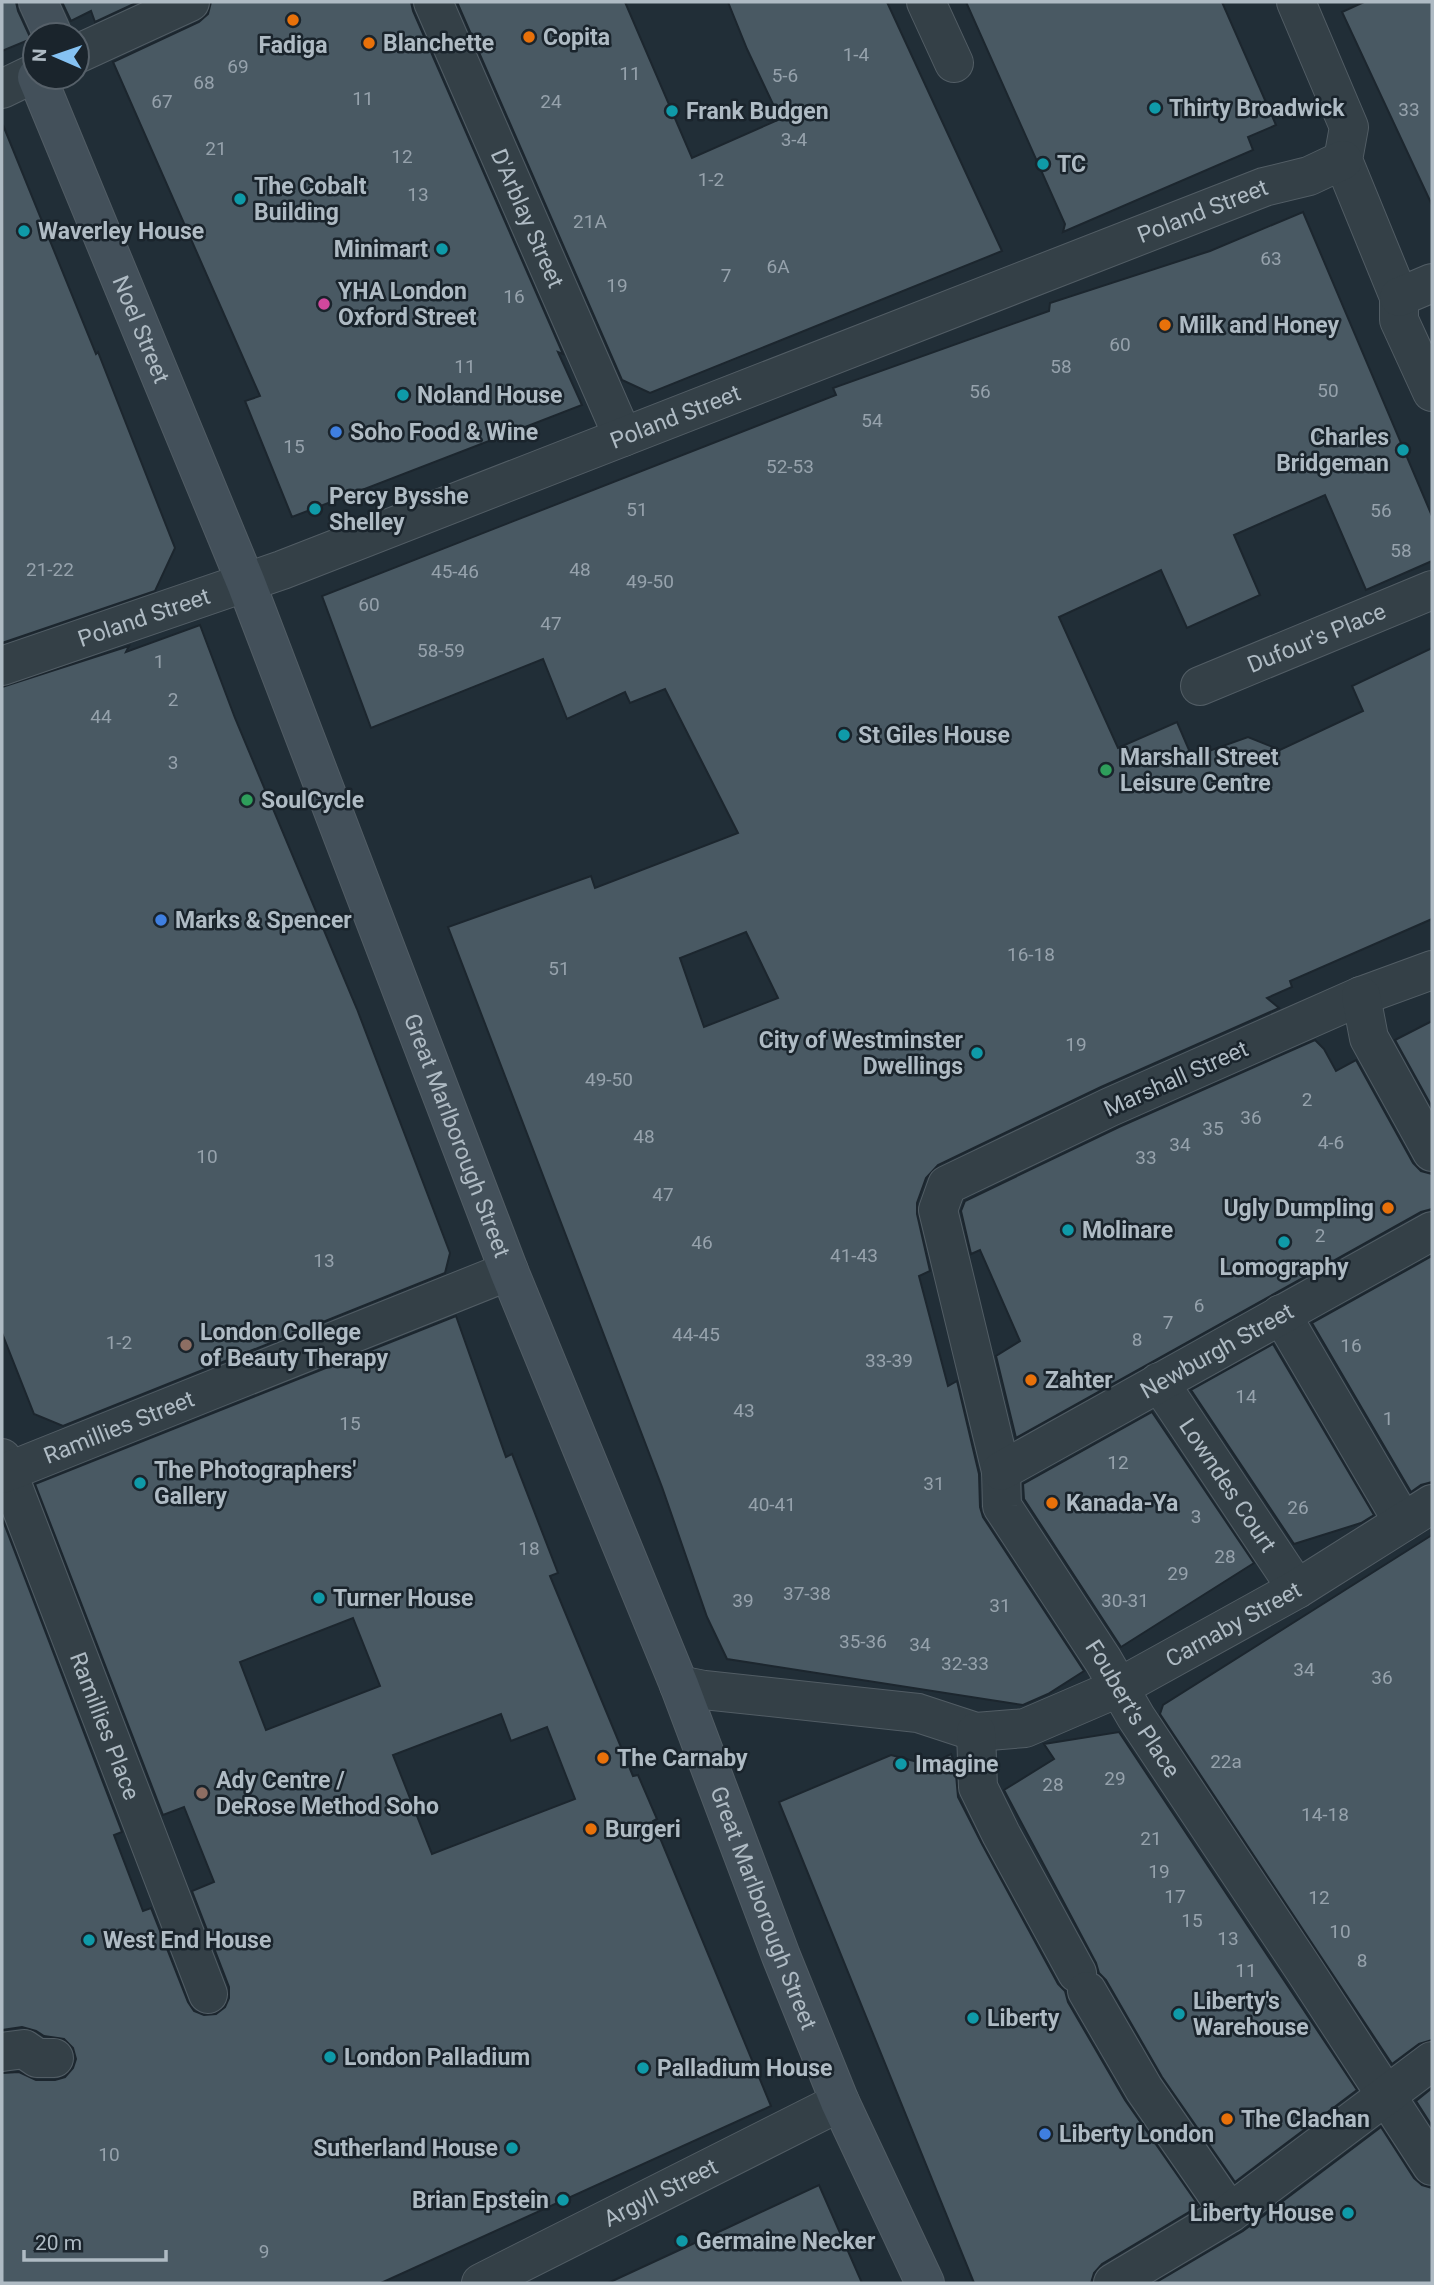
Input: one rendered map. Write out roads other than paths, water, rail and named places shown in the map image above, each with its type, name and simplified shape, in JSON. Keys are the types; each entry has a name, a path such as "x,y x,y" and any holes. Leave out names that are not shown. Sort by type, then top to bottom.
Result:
{"street":[{"path":"38,2 47,21"},
{"path":"91,48 190,2"},
{"name":"D'Arblay Street","path":"433,2 623,437"},
{"path":"926,2 954,63"},
{"path":"1296,2 1349,127 1343,160 1416,290 1399,320 1432,392"},
{"path":"2,89 21,81"},
{"name":"Noel Street","path":"43,91 246,583"},
{"name":"Poland Street","path":"2,666 246,583 1264,187 1309,177 1343,160"},
{"name":"Great Marlborough Street","path":"246,583 509,1271 679,1685 780,1956 841,2102 925,2283"},
{"name":"Dufour's Place","path":"1200,686 1432,590"},
{"name":"Marshall Street","path":"938,1210 947,1185 1115,1105 1361,996 1432,970"},
{"path":"1361,996 1369,1038 1432,1152"},
{"name":"Foubert's Place","path":"938,1210 1001,1471 1002,1506 1103,1660 1118,1688 1432,2166"},
{"name":"Newburgh Street","path":"1001,1471 1432,1231"},
{"name":"Ramillies Street","path":"4,1468 509,1271"},
{"path":"1280,1314 1417,1513"},
{"name":"Lowndes Court","path":"1159,1382 1297,1589"},
{"name":"Ramillies Place","path":"4,1468 208,1994"},
{"name":"Carnaby Street","path":"976,1732 1025,1728 1118,1688 1297,1589 1417,1513"},
{"path":"679,1685 918,1713 976,1732 978,1787 1001,1834 1144,2089 1230,2213"},
{"path":"2,2052 24,2049 37,2058 54,2057"},
{"path":"1113,2283 1230,2213 1432,2061"},
{"name":"Argyll Street","path":"481,2283 841,2102"}],"place":[{"name":"Fadiga","path":"293,20"},
{"name":"Copita","path":"529,37"},
{"name":"Blanchette","path":"369,43"},
{"name":"Thirty Broadwick","path":"1155,108"},
{"name":"Frank Budgen","path":"672,111"},
{"name":"TC","path":"1043,164"},
{"name":"The Cobalt Building","path":"240,199"},
{"name":"Waverley House","path":"24,231"},
{"name":"Minimart","path":"442,249"},
{"name":"YHA London Oxford Street","path":"324,304"},
{"name":"Milk and Honey","path":"1165,325"},
{"name":"Noland House","path":"403,395"},
{"name":"Soho Food & Wine","path":"336,432"},
{"name":"Charles Bridgeman","path":"1403,450"},
{"name":"Percy Bysshe Shelley","path":"315,509"},
{"name":"St Giles House","path":"844,735"},
{"name":"Marshall Street Leisure Centre","path":"1106,770"},
{"name":"SoulCycle","path":"247,800"},
{"name":"Marks & Spencer","path":"161,920"},
{"name":"City of Westminster Dwellings","path":"977,1053"},
{"name":"Ugly Dumpling","path":"1388,1208"},
{"name":"Molinare","path":"1068,1230"},
{"name":"Lomography","path":"1284,1242"},
{"name":"London College of Beauty Therapy","path":"186,1345"},
{"name":"Zahter","path":"1031,1380"},
{"name":"The Photographers' Gallery","path":"140,1483"},
{"name":"Kanada-Ya","path":"1052,1503"},
{"name":"Turner House","path":"319,1598"},
{"name":"The Carnaby","path":"603,1758"},
{"name":"Imagine","path":"901,1764"},
{"name":"Ady Centre / DeRose Method Soho","path":"202,1793"},
{"name":"Burgeri","path":"591,1829"},
{"name":"West End House","path":"89,1940"},
{"name":"Liberty's Warehouse","path":"1179,2014"},
{"name":"Liberty","path":"973,2018"},
{"name":"London Palladium","path":"330,2057"},
{"name":"Palladium House","path":"643,2068"},
{"name":"The Clachan","path":"1227,2119"},
{"name":"Liberty London","path":"1045,2134"},
{"name":"Sutherland House","path":"512,2148"},
{"name":"Brian Epstein","path":"563,2200"},
{"name":"Liberty House","path":"1348,2213"},
{"name":"Germaine Necker","path":"682,2241"}]}
